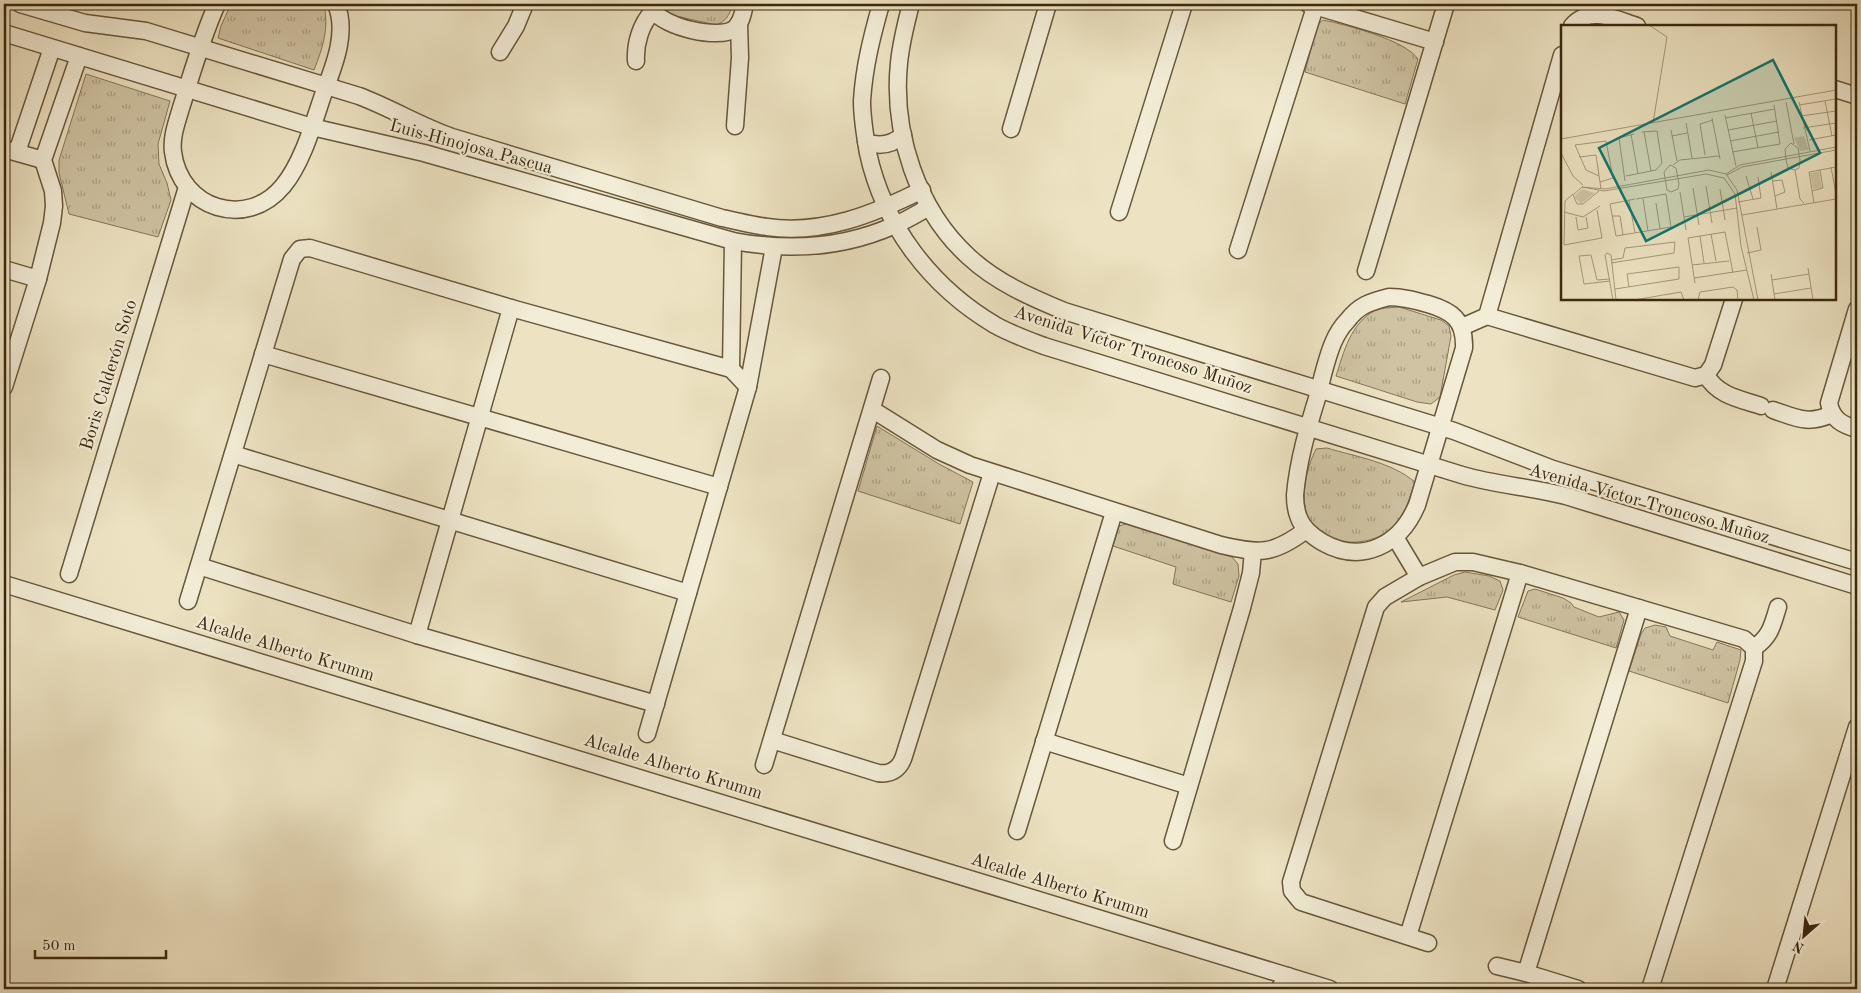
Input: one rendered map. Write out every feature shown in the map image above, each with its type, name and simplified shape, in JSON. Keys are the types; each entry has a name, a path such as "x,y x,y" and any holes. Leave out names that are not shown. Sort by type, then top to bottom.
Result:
{"street":[{"name":"Luis Hinojosa Pascua","path":"20,4 85,23 146,31 375,102 423,126 452,137 722,218 746,223 778,228 808,227 836,223 887,208 922,190"},
{"path":"218,4 201,48 172,138 175,164 187,187 193,194 209,205 222,208 242,208 261,203 277,192 290,177 312,127 334,62 341,32 336,4"},
{"path":"500,52 516,26 524,4"},
{"path":"735,126 740,51 739,23 745,4"},
{"name":"Avenida Víctor Troncoso Muñoz","path":"881,4 870,45 862,102 866,142 873,173 895,225 926,269 942,286 962,302 998,326 1044,346 1308,428 1490,483 1544,490 1566,496 1857,586"},
{"name":"Avenida Víctor Troncoso Muñoz","path":"911,4 899,63 898,102 903,135 915,175 929,207 950,237 969,256 1004,282 1064,311 1441,427 1487,442 1553,469 1857,562"},
{"path":"1011,129 1048,4"},
{"path":"1119,212 1184,4"},
{"path":"1238,250 1313,4 1435,42"},
{"path":"1366,271 1446,4"},
{"path":"636,61 637,45 643,25 652,7 665,21 708,33 724,33 734,29 739,23"},
{"path":"1573,25 1582,17 1594,14 1633,25"},
{"name":"Luis Hinojosa Pascua","path":"4,33 312,127 432,155 733,241 774,247 832,243 874,233 895,225 929,207"},
{"path":"43,160 10,150 52,48"},
{"path":"4,387 38,279 54,206 53,191 43,160 79,56"},
{"path":"1487,316 1561,58"},
{"path":"1836,89 1857,96"},
{"path":"866,142 879,146 886,145 903,135"},
{"name":"Boris Calderón Soto","path":"69,574 187,187"},
{"path":"731,369 733,241"},
{"path":"648,734 748,387 774,247"},
{"path":"188,601 292,259 297,252 305,248 731,369 748,387"},
{"path":"4,268 38,279"},
{"path":"1389,297 1405,297 1450,313 1462,327 1464,348 1430,464 1412,517 1395,537 1386,544 1372,550 1342,551 1332,547 1306,530 1299,519 1295,498 1308,428 1333,342 1347,321 1367,303 1389,297"},
{"path":"1462,327 1487,316 1695,378 1706,375 1713,365 1734,300"},
{"path":"417,635 511,308"},
{"path":"1857,309 1829,403 1832,414 1839,422 1857,430"},
{"path":"264,354 719,487"},
{"path":"1706,375 1711,383 1721,392 1805,420 1813,421 1832,414"},
{"path":"764,765 881,378"},
{"path":"872,410 937,450 992,473 1221,545 1263,552 1284,545 1306,530"},
{"path":"233,454 449,522 688,593"},
{"path":"772,740 878,773 889,773 899,767 992,473"},
{"path":"1017,831 1114,512"},
{"path":"1395,537 1419,577"},
{"path":"1174,841 1252,573 1252,551"},
{"path":"1428,944 1301,902 1292,892 1291,882 1376,607 1385,597 1419,577 1448,564 1473,562 1520,573 1744,639 1754,648 1754,661 1650,989"},
{"path":"198,566 417,635 656,704"},
{"path":"1408,936 1520,573"},
{"name":"Alcalde Alberto Krumm","path":"4,584 1284,983 1330,989"},
{"path":"1754,648 1764,641 1769,634 1778,607"},
{"path":"1526,973 1639,608"},
{"path":"1775,989 1857,727"},
{"path":"1044,741 1189,786"},
{"path":"1497,966 1578,989"}],"green space":[{"path":"231,4 324,4 326,22 324,38 314,70 218,38"},
{"path":"663,4 733,4 723,22 716,25 671,15"},
{"path":"1323,20 1375,34 1401,46 1418,59 1405,104 1305,72 1317,25"},
{"path":"86,74 170,101 158,144 159,164 167,183 171,200 158,237 69,214 59,173 59,160"},
{"path":"1399,307 1441,320 1449,326 1451,336 1440,397 1431,404 1417,402 1336,376 1349,339 1360,322 1376,310"},
{"path":"877,426 939,464 973,482 960,524 858,491"},
{"path":"1327,448 1385,465 1406,475 1415,482 1402,514 1396,524 1387,532 1376,538 1351,542 1338,541 1326,537 1316,530 1306,512 1304,503 1305,484 1309,466 1316,449"},
{"path":"1126,524 1232,557 1238,564 1239,576 1231,602 1173,584 1176,567 1113,546 1119,526"},
{"path":"1465,572 1489,576 1500,581 1503,590 1495,610 1447,597 1401,602 1454,575"},
{"path":"1535,589 1563,598 1574,607 1599,617 1619,612 1624,620 1616,648 1518,617 1528,591"},
{"path":"1655,625 1666,627 1670,636 1713,650 1717,642 1741,650 1728,703 1629,671 1641,634 1645,628"}]}
